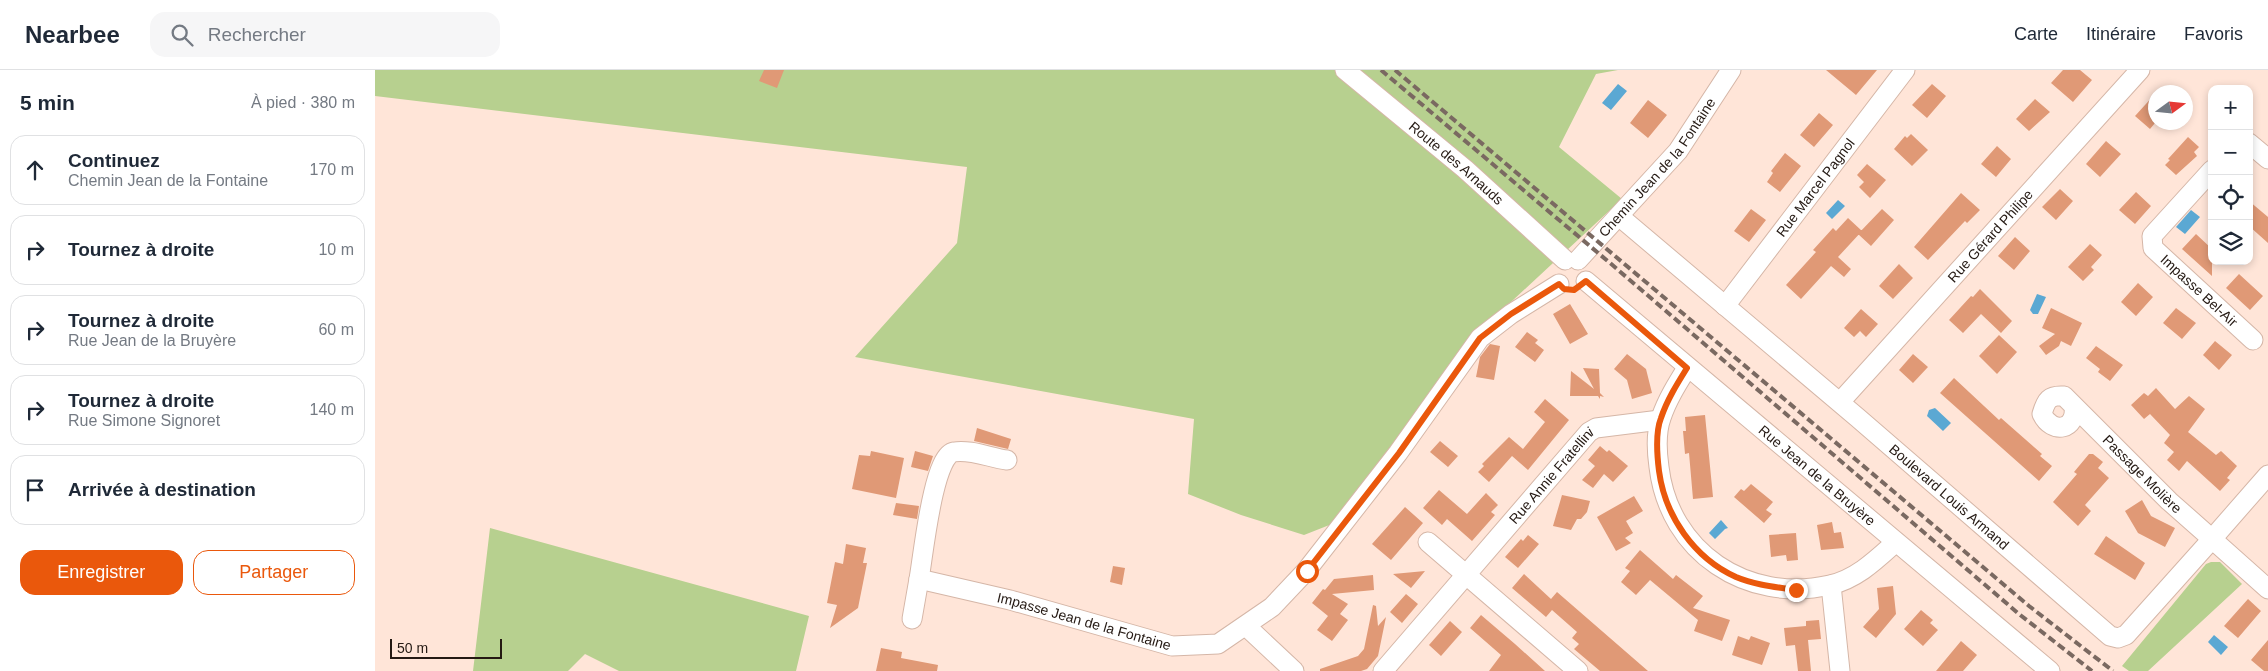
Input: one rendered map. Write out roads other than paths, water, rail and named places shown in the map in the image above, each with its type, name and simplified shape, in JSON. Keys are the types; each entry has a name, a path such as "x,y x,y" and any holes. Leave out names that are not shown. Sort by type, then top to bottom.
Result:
{"street":[{"name":"Route des Arnauds","path":"1345,70 1571,260"},
{"name":"Chemin Jean de la Fontaine","path":"1571,260 1620,217 1678,151 1731,70"},
{"name":"Rue Marcel Pagnol","path":"1725,306 1905,70"},
{"name":"Rue Gérard Philipe","path":"1840,402 2139,70"},
{"path":"2253,146 2268,159"},
{"name":"Impasse Bel-Air","path":"2208,174 2152,236 2153,248 2253,340"},
{"name":"Boulevard Louis Armand","path":"1620,217 1840,402 2109,636 2118,638 2125,635 2268,475"},
{"path":"1571,260 1587,270 1586,281 1574,290 1564,289 1559,284 1555,273 1557,267 1571,260"},
{"name":"Rue Jean de la Bruyère","path":"1586,281 1687,368 2050,671"},
{"path":"1294,671 1246,626 1272,607 1307,571 1399,453 1480,338 1511,314 1559,284"},
{"path":"1687,368 1660,420 1657,456 1661,488 1671,514 1683,535 1708,559 1736,576 1764,585 1796,590 1831,585 1850,578 1871,564 1896,542"},
{"name":"Passage Molière","path":"2074,406 2169,501 2212,539"},
{"name":"Rue Annie Fratellini","path":"1383,671 1589,432 1596,428 1660,420"},
{"path":"912,619 934,487 945,456 952,452 964,452 1007,460"},
{"path":"2212,539 2268,589"},
{"path":"1428,542 1579,671"},
{"name":"Impasse Jean de la Fontaine","path":"919,579 1010,600 1172,646 1218,644 1246,626"},
{"path":"1831,585 1840,671"}],"water":[{"path":"1618,84 1627,91 1611,110 1602,103"},
{"path":"1838,200 1845,206 1832,219 1826,213"},
{"path":"2191,210 2200,217 2185,234 2176,227"},
{"path":"2037,294 2046,297 2038,314 2033,314 2030,310"},
{"path":"1935,408 1951,423 1943,431 1927,416 1929,410"},
{"path":"1721,520 1728,528 1715,539 1709,533"},
{"path":"2214,635 2228,647 2221,655 2208,642"}],"railway":[{"path":"1381,70 1610,263 2019,614 2092,671"},
{"path":"1395,70 2029,606 2113,671"}]}
